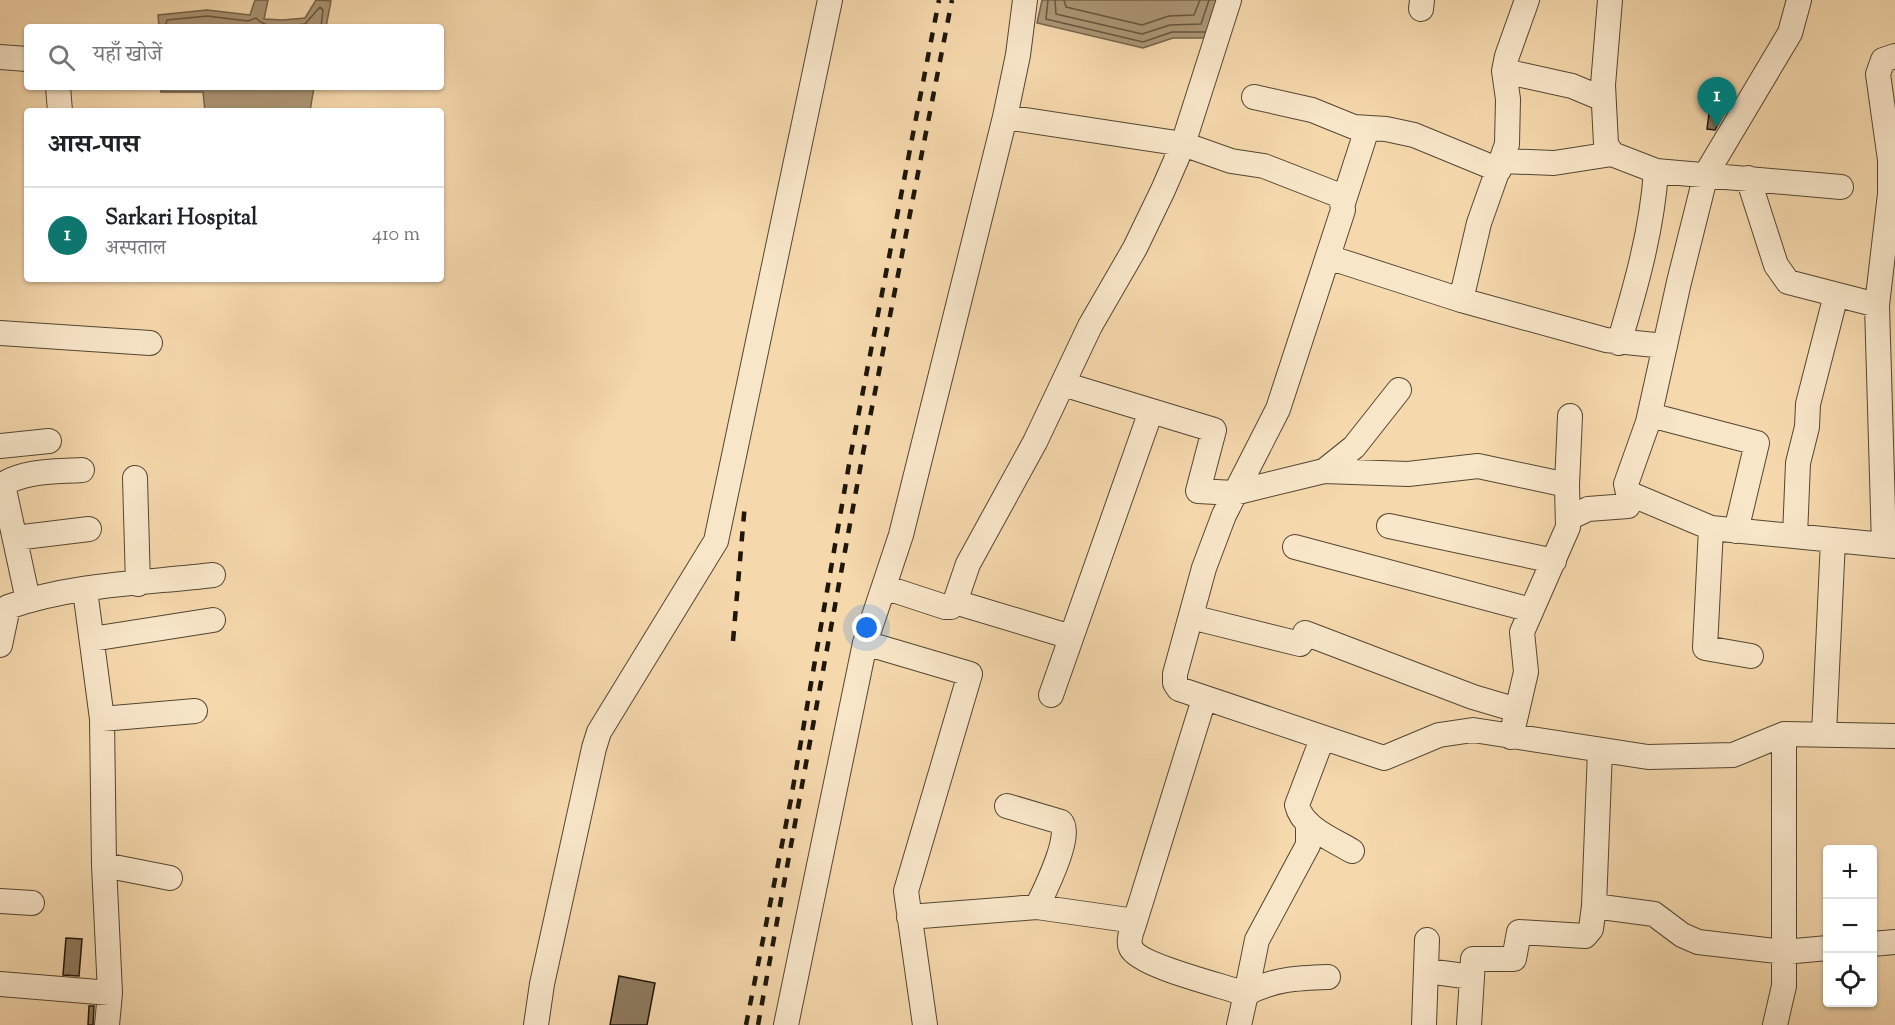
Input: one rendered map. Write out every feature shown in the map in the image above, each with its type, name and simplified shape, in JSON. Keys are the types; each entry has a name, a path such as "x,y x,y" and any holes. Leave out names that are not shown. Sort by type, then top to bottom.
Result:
{"street":[{"path":"536,1025 542,984 596,740 606,718 710,555 716,541 830,0"},
{"path":"786,1025 865,643 901,535 1005,117 1018,55 1025,0"},
{"path":"884,587 945,607 951,607 955,602 968,564 1035,442 1090,326 1140,238 1183,144 1229,0"},
{"path":"1461,300 1479,223 1507,144 1508,99 1504,71 1527,0"},
{"path":"1610,0 1603,99 1606,144 1612,154"},
{"path":"1799,0 1790,33 1706,174 1699,195 1650,415 1626,484 1628,494 1711,528 1889,546 1884,294 1892,194 1890,160 1878,74 1883,60 1895,56"},
{"path":"0,57 24,59"},
{"path":"1504,71 1572,86 1603,99"},
{"path":"58,90 60,108"},
{"path":"1254,97 1312,110 1354,127 1386,129 1414,135 1500,165 1554,163 1612,154 1656,171 1841,188"},
{"path":"1005,117 1183,144 1231,161 1264,166 1338,193 1342,203"},
{"path":"1367,129 1278,409 1234,494 1204,568 1175,675 1175,683 1179,689 1384,758 1439,735 1473,730 1648,757 1733,755 1784,734 1895,736"},
{"path":"1619,343 1641,268 1651,218 1656,171"},
{"path":"1748,178 1776,265 1788,282 1836,295 1884,294"},
{"path":"1328,257 1461,300 1619,343 1665,346"},
{"path":"1795,536 1798,463 1807,427 1810,394 1836,295"},
{"path":"0,333 150,343"},
{"path":"1063,384 1214,430 1198,491 1234,494 1324,471 1408,474 1478,466 1567,485"},
{"path":"1324,471 1354,447 1399,390"},
{"path":"1051,695 1151,411"},
{"path":"1650,415 1757,443 1736,531"},
{"path":"1511,736 1526,672 1522,632 1566,536 1569,518 1567,485 1570,416"},
{"path":"0,446 49,441"},
{"path":"28,600 5,494 0,486 14,477 32,473 82,470"},
{"path":"135,478 138,584"},
{"path":"1569,518 1588,509 1628,506"},
{"path":"1389,525 1554,561"},
{"path":"1711,528 1705,648 1751,656"},
{"path":"15,538 89,529"},
{"path":"1824,733 1833,540"},
{"path":"1295,547 1531,610"},
{"path":"0,645 8,607 28,600 85,590 213,575"},
{"path":"85,590 102,719 104,865 111,993 107,1025"},
{"path":"955,602 1071,637"},
{"path":"1191,617 1303,639 1473,698 1517,710"},
{"path":"92,639 213,620"},
{"path":"865,643 970,674 906,891 926,1025"},
{"path":"1473,698 1473,730"},
{"path":"1204,699 1135,921 1130,947 1136,954 1168,970 1246,994 1264,984 1287,978 1328,978"},
{"path":"102,719 195,711"},
{"path":"1775,1025 1784,986 1784,734"},
{"path":"1322,739 1297,805 1299,814 1308,823 1352,851"},
{"path":"1469,1025 1473,959 1514,958 1519,932 1585,936 1590,933 1594,906 1600,750"},
{"path":"1007,806 1061,822 1065,826 1053,871 1037,907"},
{"path":"1239,1025 1257,940 1308,845 1308,823"},
{"path":"104,865 170,878"},
{"path":"0,901 32,903"},
{"path":"1594,906 1654,914 1682,935 1698,942 1784,952 1823,948"},
{"path":"909,917 1037,907 1135,921"},
{"path":"1424,1025 1427,940"},
{"path":"1877,944 1895,942"},
{"path":"1427,971 1472,977"},
{"path":"0,984 111,993"}],"water":[{"path":"255,0 268,0 264,19 283,20 305,18 316,0 331,1 327,24 159,24 158,15 207,10 250,15"},
{"path":"1042,0 1223,0 1212,38 1173,38 1143,48 1037,23"},
{"path":"161,90 314,90 310,108 205,108 203,92 161,92"}],"building":[{"path":"1711,99 1730,102 1715,130 1707,129"},
{"path":"66,938 82,939 79,976 63,975"},
{"path":"619,976 655,983 647,1025 610,1025"},
{"path":"89,1006 94,1006 93,1025 88,1025"}],"railway":[{"path":"746,1025 791,799 851,453 939,0"},
{"path":"758,1025 863,453 952,0"},
{"path":"733,641 745,503"}],"place":[{"name":"Sarkari Hospital","path":"1717,127"}]}
